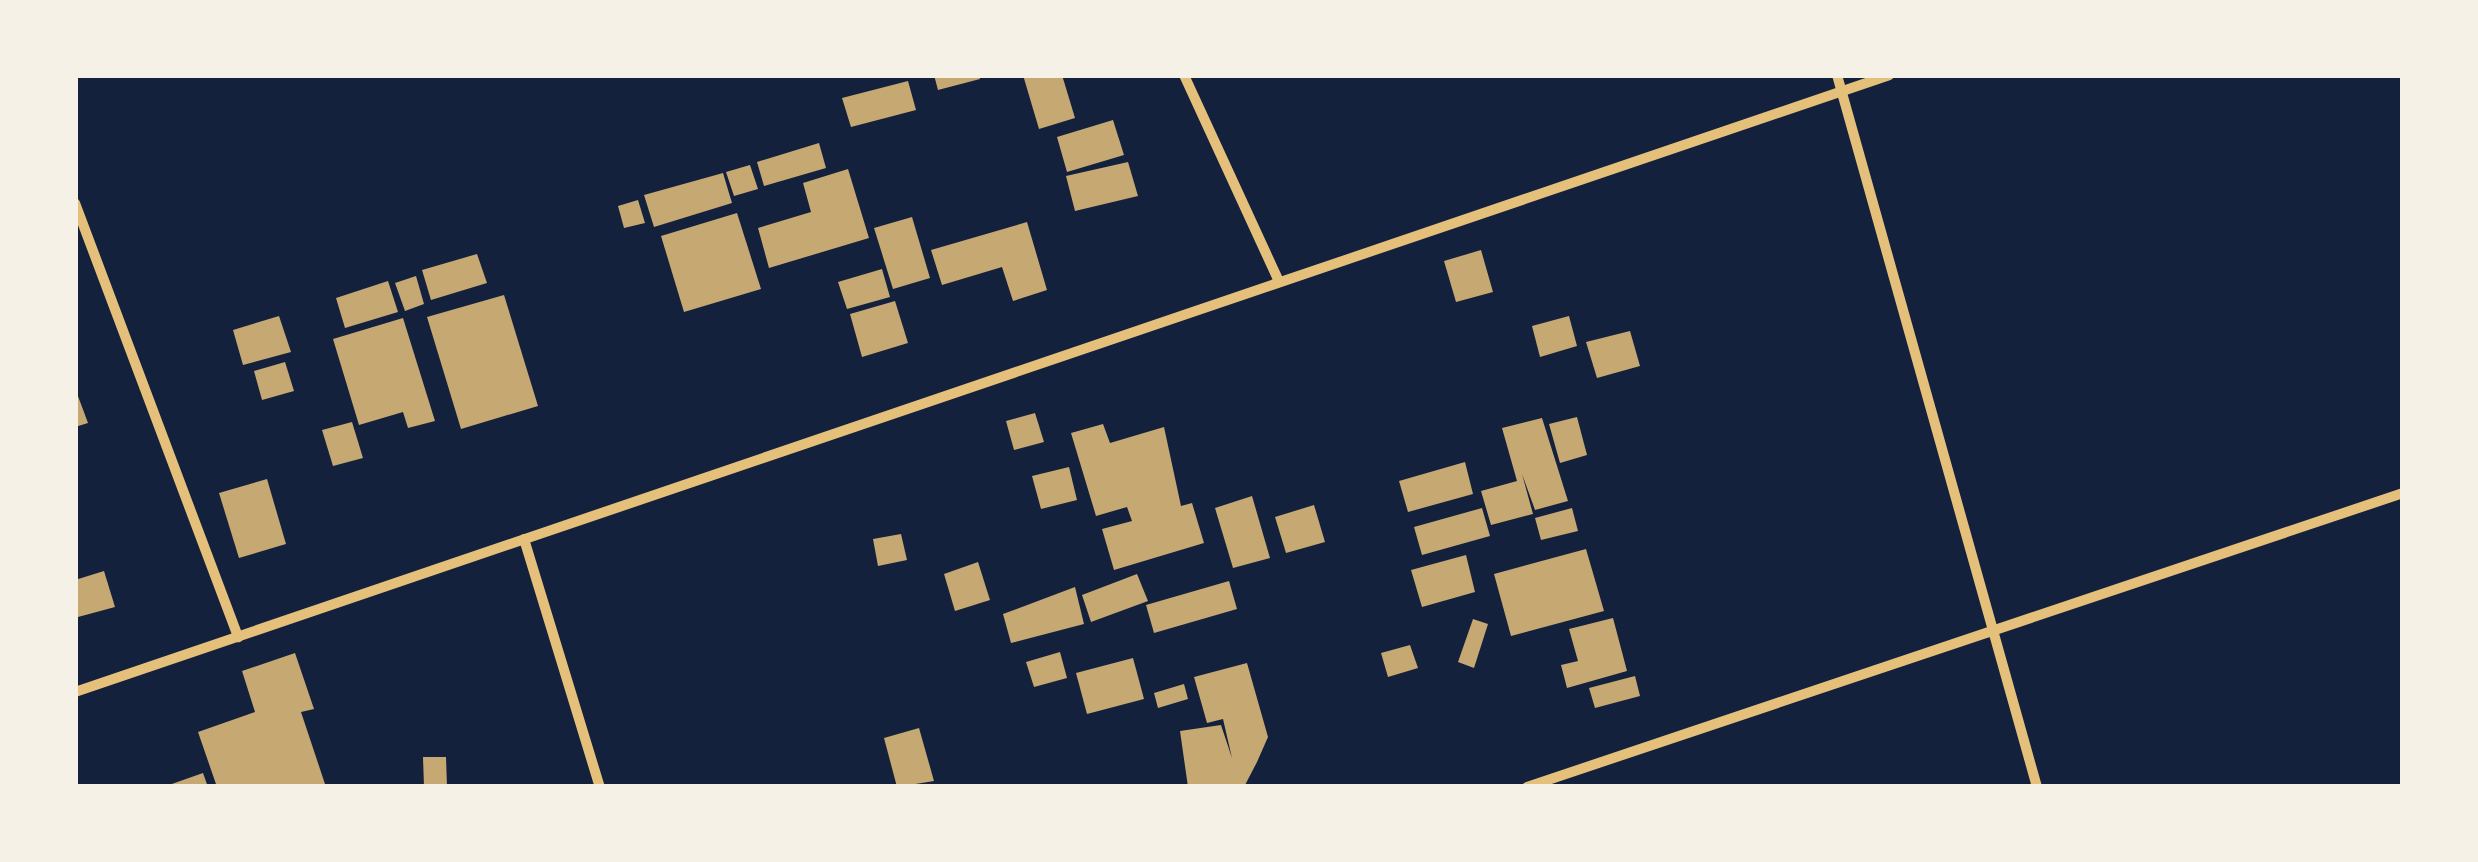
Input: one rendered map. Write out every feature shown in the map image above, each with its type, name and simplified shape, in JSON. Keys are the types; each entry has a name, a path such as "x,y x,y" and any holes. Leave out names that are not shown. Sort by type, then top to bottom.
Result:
{"street":[{"path":"1184,75 1279,282"},
{"path":"1836,75 2037,787"},
{"path":"75,692 1889,75"},
{"path":"75,203 238,637"},
{"path":"1527,787 2403,493"},
{"path":"524,539 600,787"}],"building":[{"path":"934,75 979,75 980,79 938,90"},
{"path":"1023,75 1062,75 1075,118 1039,129"},
{"path":"908,81 916,110 851,127 842,98"},
{"path":"1113,120 1124,155 1067,172 1057,137"},
{"path":"819,143 826,168 764,186 757,162"},
{"path":"1128,162 1138,196 1075,211 1066,176"},
{"path":"750,165 758,189 734,196 726,172"},
{"path":"848,169 869,238 769,268 758,228 811,212 803,183"},
{"path":"723,173 732,203 654,227 644,195"},
{"path":"638,200 645,223 624,228 618,206"},
{"path":"737,213 761,289 684,312 661,236"},
{"path":"912,217 930,278 893,289 874,228"},
{"path":"1027,222 1047,290 1013,301 1002,267 942,285 931,250"},
{"path":"1481,250 1493,292 1456,302 1444,261"},
{"path":"477,254 487,283 431,300 422,270"},
{"path":"882,269 890,297 847,309 838,282"},
{"path":"416,276 424,304 405,311 395,283"},
{"path":"388,281 398,312 345,328 336,298"},
{"path":"504,295 538,406 461,429 427,317"},
{"path":"895,301 908,343 862,357 850,314"},
{"path":"279,316 291,352 243,365 233,330"},
{"path":"1569,316 1577,346 1540,357 1532,326"},
{"path":"403,318 435,421 408,428 403,412 359,425 333,339"},
{"path":"1630,331 1640,366 1597,378 1586,342"},
{"path":"285,362 294,391 262,400 254,371"},
{"path":"75,388 88,423 75,427"},
{"path":"1035,413 1044,442 1014,450 1006,421"},
{"path":"1577,417 1587,455 1560,463 1549,424"},
{"path":"1542,418 1568,501 1535,510 1522,474 1533,514 1491,525 1481,491 1517,481 1502,428"},
{"path":"352,422 363,458 333,466 322,430"},
{"path":"1103,424 1110,443 1164,427 1181,506 1192,503 1204,543 1114,570 1102,529 1132,521 1127,507 1096,516 1071,433"},
{"path":"1465,462 1473,494 1408,512 1399,481"},
{"path":"1069,467 1077,500 1041,509 1032,476"},
{"path":"267,479 286,544 239,558 219,493"},
{"path":"1252,496 1270,558 1233,568 1215,508"},
{"path":"1314,505 1325,542 1286,553 1275,517"},
{"path":"1482,508 1490,536 1422,555 1414,527"},
{"path":"1572,508 1578,531 1541,540 1535,518"},
{"path":"901,534 907,560 878,566 873,539"},
{"path":"1586,549 1604,611 1511,636 1494,574"},
{"path":"1466,555 1475,592 1422,607 1411,570"},
{"path":"978,562 990,600 955,611 944,574"},
{"path":"104,571 115,607 78,617 75,580"},
{"path":"1137,574 1148,601 1091,622 1082,595"},
{"path":"1229,581 1237,609 1154,633 1146,605"},
{"path":"1075,587 1084,624 1011,643 1003,614"},
{"path":"1613,618 1627,671 1567,688 1561,665 1578,661 1569,629"},
{"path":"1473,619 1488,624 1474,668 1458,662"},
{"path":"1410,645 1418,668 1388,677 1381,653"},
{"path":"1060,652 1067,678 1034,687 1026,662"},
{"path":"295,653 314,709 301,712 326,787 217,787 198,732 255,712 242,671"},
{"path":"1133,658 1144,699 1087,714 1076,673"},
{"path":"1247,663 1268,737 1257,762 1244,787 1188,787 1180,731 1221,725 1232,758 1223,719 1207,723 1194,677"},
{"path":"1635,676 1640,696 1595,708 1589,688"},
{"path":"1184,684 1188,699 1158,708 1154,693"},
{"path":"919,728 934,781 897,787 884,738"},
{"path":"423,757 446,757 447,787 424,787"},
{"path":"203,773 208,787 166,787 166,786"}]}
